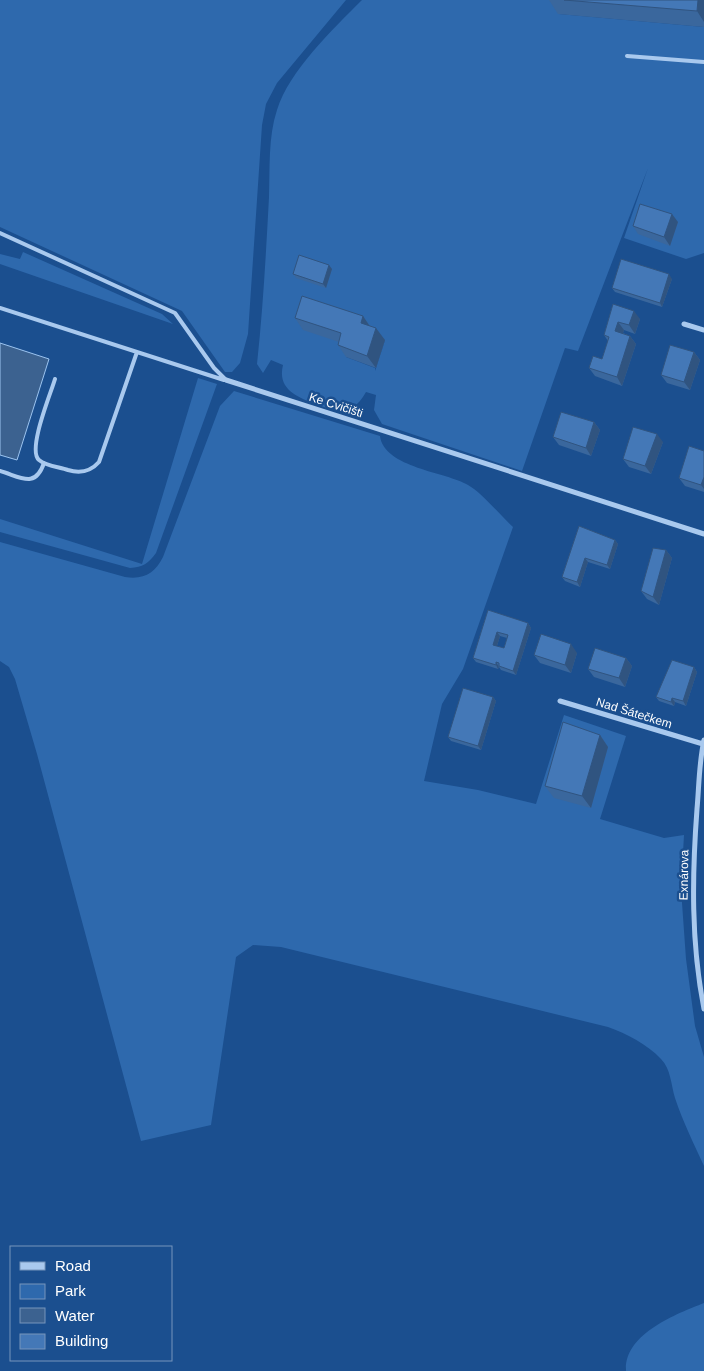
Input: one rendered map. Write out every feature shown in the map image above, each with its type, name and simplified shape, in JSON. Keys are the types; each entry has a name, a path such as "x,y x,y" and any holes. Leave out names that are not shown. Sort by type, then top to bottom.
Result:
{"street":[{"path":"684,324 704,330"},
{"name":"Ke Cvičišti","path":"226,380 704,534"},
{"name":"Nad Šátečkem","path":"560,701 704,742"},
{"name":"Exnárova","path":"704,742 695,833 693,889 697,963 704,1009"}],"lane":[{"path":"627,56 704,62"},
{"path":"0,234 175,313 214,368 226,380"},
{"path":"0,308 226,380"},
{"path":"55,379 34,448 38,459 44,463 74,472 86,472 94,468 99,462 137,352"},
{"path":"0,471 29,480 41,474 44,463"}],"green space":[{"path":"0,0 346,0 277,83 266,104 262,125 248,334 240,363 232,372 225,372 182,311 0,227"},
{"path":"362,0 559,0 559,14 704,27 704,253 686,259 624,238 648,168 578,351 565,348 522,471 382,424 374,410 376,395 366,392 353,407 337,410 329,408 302,398 290,391 283,380 283,365 271,360 263,373 257,364 274,120 291,80 313,51","holes":["385,340 375,371 375,368 346,357 349,345"]},
{"path":"23,252 162,314 173,324 0,264 0,254 20,259"},
{"path":"198,378 217,384 156,553 148,562 142,566 130,568 0,532 0,519 142,564"},
{"path":"234,391 380,436 384,447 392,455 404,462 458,480 473,488 513,527 463,669 442,704 424,781 478,790 536,804 564,715 626,736 600,819 664,838 684,835 681,889 686,959 695,1026 704,1057 704,1166 675,1098 669,1072 664,1063 643,1044 629,1036 608,1027 281,947 253,945 236,957 211,1125 141,1141 15,679 9,667 0,661 0,542 125,577 132,578 148,574 163,557 220,406"},
{"path":"704,1303 704,1371 626,1371 628,1358 633,1346 642,1336 666,1320"}],"water":[{"path":"0,343 49,359 17,460 0,455"}],"building":[{"path":"564,0 698,0 697,11"},
{"path":"640,204 672,214 664,237 633,226"},
{"path":"299,255 329,265 323,284 293,274"},
{"path":"621,259 669,274 660,303 612,288"},
{"path":"302,296 363,316 361,323 376,328 367,356 338,345 341,333 295,318"},
{"path":"613,304 634,311 629,325 618,322 615,331 630,336 617,377 589,368 593,356 602,359 609,337 604,335"},
{"path":"670,345 694,352 684,382 661,375"},
{"path":"561,412 594,422 586,448 553,437"},
{"path":"633,427 657,434 645,466 623,459"},
{"path":"689,446 704,451 704,477 701,485 679,478"},
{"path":"579,526 615,540 607,565 585,558 577,582 562,577"},
{"path":"653,548 666,550 653,597 641,591"},
{"path":"488,610 528,623 513,671 499,666 499,663 496,662 496,665 473,658","holes":["497,632 508,635 504,648 493,645"]},
{"path":"541,634 571,644 565,665 534,655"},
{"path":"595,648 626,658 619,678 588,669"},
{"path":"672,660 694,667 683,701 672,698 671,702 656,697"},
{"path":"463,688 493,697 478,746 448,737"},
{"path":"563,722 600,735 582,796 545,786"}]}
